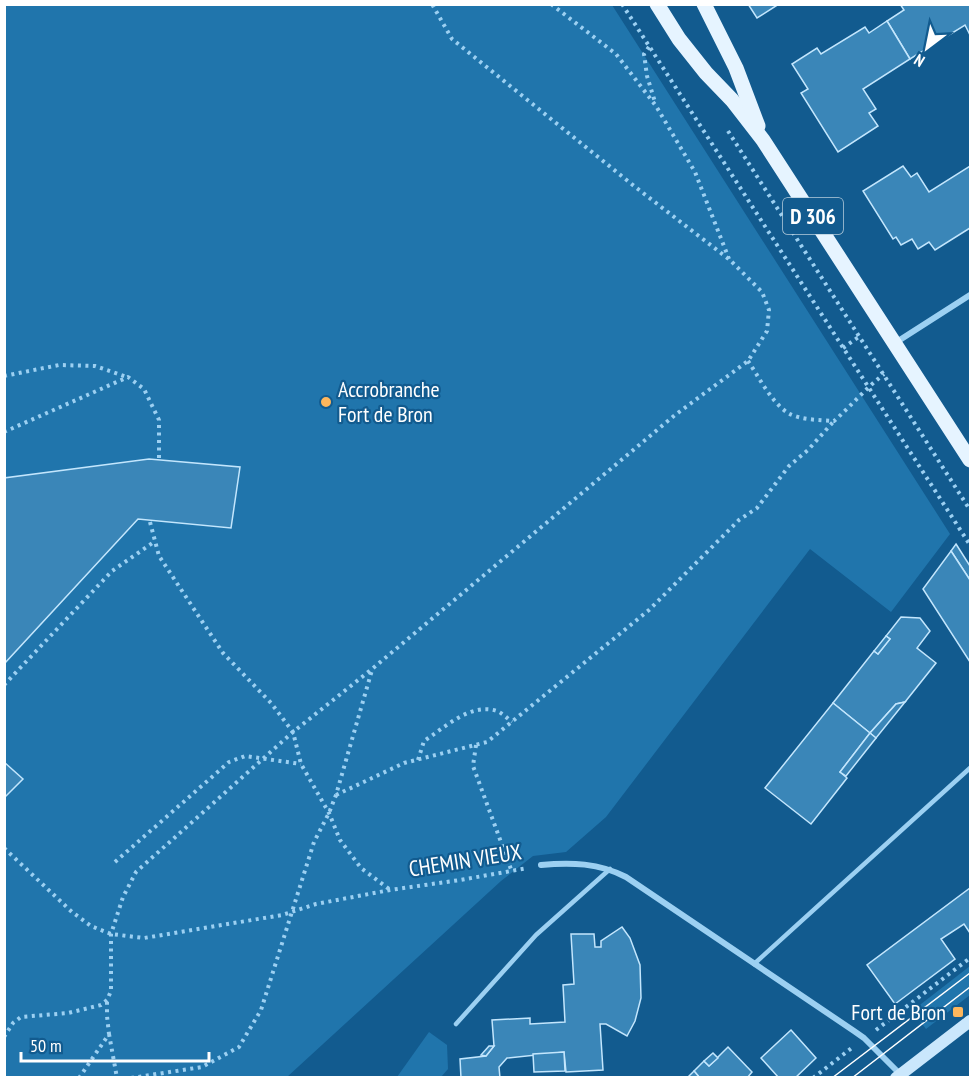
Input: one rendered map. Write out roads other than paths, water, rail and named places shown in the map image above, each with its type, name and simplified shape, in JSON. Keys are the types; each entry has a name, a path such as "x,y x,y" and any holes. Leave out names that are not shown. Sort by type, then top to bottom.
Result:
{"main road":[{"name":"D 306","path":"657,4 679,39 763,140 970,460"},
{"name":"D 306","path":"704,4 736,68 763,140"}],"street":[{"path":"895,343 970,295"},
{"name":"CHEMIN VIEUX","path":"541,865 571,862 610,869 626,877 864,1038 900,1076"},
{"path":"900,1076 970,1022"}],"lane":[{"path":"754,964 970,768"},
{"path":"456,1024 536,935 610,869"}],"tram line":[{"path":"832,1078 970,973"},
{"path":"852,1078 970,987"}],"place":[{"name":"Accrobranche Fort de Bron","path":"326,402"},
{"name":"Fort de Bron","path":"958,1012"}]}
